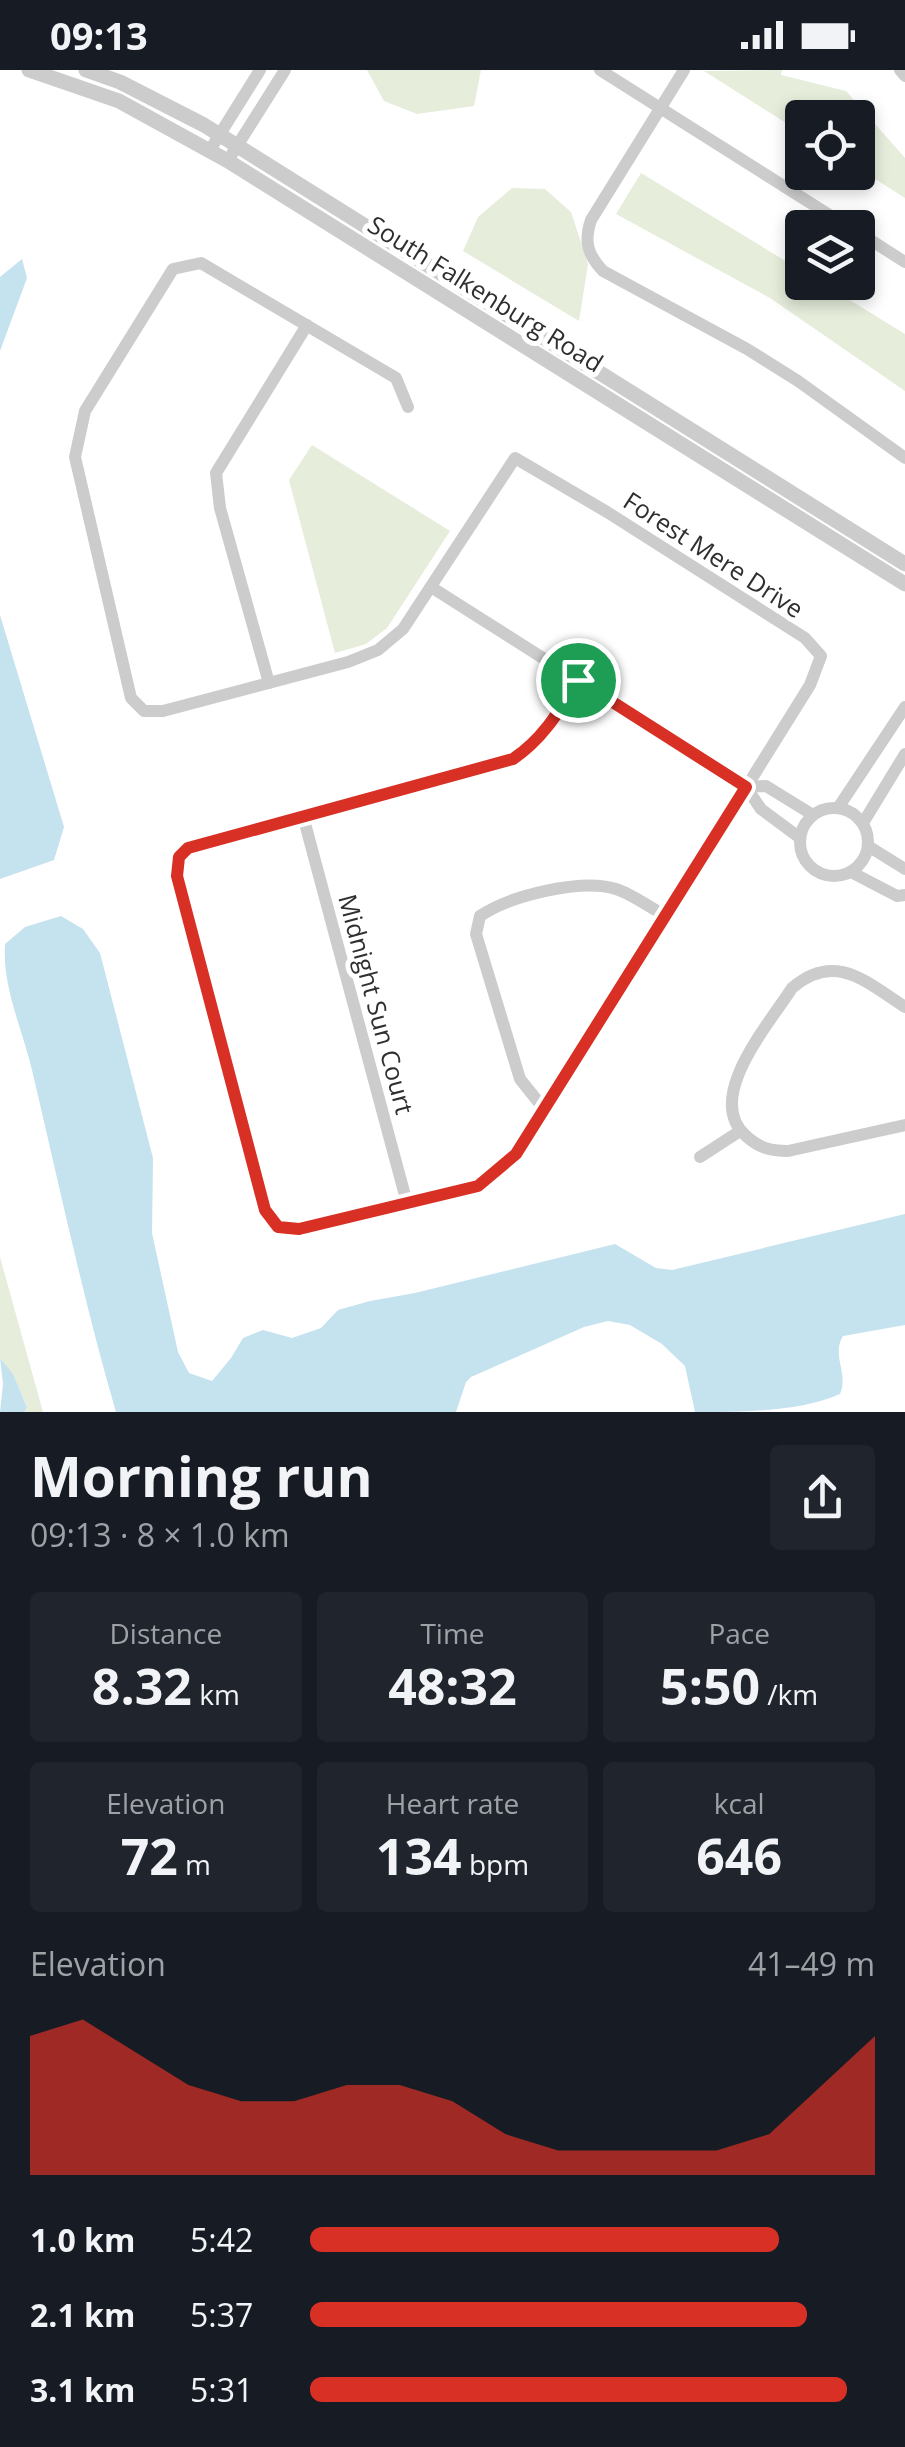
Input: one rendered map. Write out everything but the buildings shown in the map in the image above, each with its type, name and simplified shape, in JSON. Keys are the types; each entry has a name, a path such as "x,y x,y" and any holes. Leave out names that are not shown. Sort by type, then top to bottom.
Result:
{"street":[{"name":"South Falkenburg Road","path":"29,70 119,101 210,150 905,584"},
{"name":"South Falkenburg Road","path":"86,70 120,82 220,134 905,564"},
{"path":"210,150 260,70"},
{"path":"228,161 285,70"},
{"path":"600,70 822,210"},
{"path":"684,70 591,220 587,248 594,261 603,271 760,357 905,458"},
{"path":"900,70 905,76"},
{"path":"875,243 905,262"},
{"name":"Forest Mere Drive","path":"408,407 396,378 307,325 201,263 173,269 85,411 75,458 132,698 144,711 163,711 348,662 378,650 403,629 514,458 805,638 821,656 810,685 516,1154 478,1186 299,1229 278,1227 265,1210 177,876 179,857 188,848 513,759 532,746 552,723 578,680"},
{"path":"269,683 220,508 216,473 307,325"},
{"path":"678,443 688,428"},
{"path":"431,587 746,787 762,809 800,838"},
{"path":"838,808 905,707"},
{"path":"863,823 905,754"},
{"path":"746,787 766,786 813,815"},
{"path":"838,808 848,810 863,823 868,846 860,866 830,876 811,868 804,859 800,838 813,815 838,808"},
{"name":"Midnight Sun Court","path":"303,816 407,1203"},
{"path":"868,846 905,869"},
{"path":"851,872 905,896"},
{"path":"544,1109 520,1079 506,1043 476,934 480,916 496,906 578,884 616,889 664,915"},
{"path":"905,1006 844,971 817,971 802,979 792,988 736,1078 731,1103 740,1130 757,1146 788,1151 905,1124"},
{"path":"700,1156 740,1130"}],"green space":[{"path":"367,70 481,70 474,106 417,114 384,101"},
{"path":"782,70 781,75 846,91 854,100 785,100 785,122 704,71"},
{"path":"875,124 905,158 905,198 875,179"},
{"path":"641,173 785,261 785,300 850,300 905,334 905,391 770,298 616,214"},
{"path":"512,188 545,189 571,212 588,264 579,321 463,251 478,217"},
{"path":"312,445 450,531 387,628 366,644 335,653 289,480"},
{"path":"0,1257 43,1412 24,1412 27,1406 0,1358"}],"water":[{"path":"22,259 27,278 0,351 0,277"},
{"path":"0,615 64,827 54,860 0,879"},
{"path":"61,916 83,929 100,953 153,1158 152,1233 178,1352 189,1373 212,1381 243,1338 263,1330 292,1338 321,1328 338,1310 615,1244 656,1268 672,1270 905,1214 905,1325 843,1336 839,1350 843,1379 840,1394 770,1410 695,1412 685,1366 662,1344 630,1325 608,1321 584,1327 471,1377 456,1412 116,1412 5,960 5,944 25,927"},
{"path":"0,1358 13,1374 27,1407 24,1412 0,1412"}],"route":[{"path":"578,680 746,787 516,1154 494,1176 478,1186 299,1229 278,1227 265,1210 177,876 179,857 188,848 513,759 532,746 552,723 578,680"}]}
